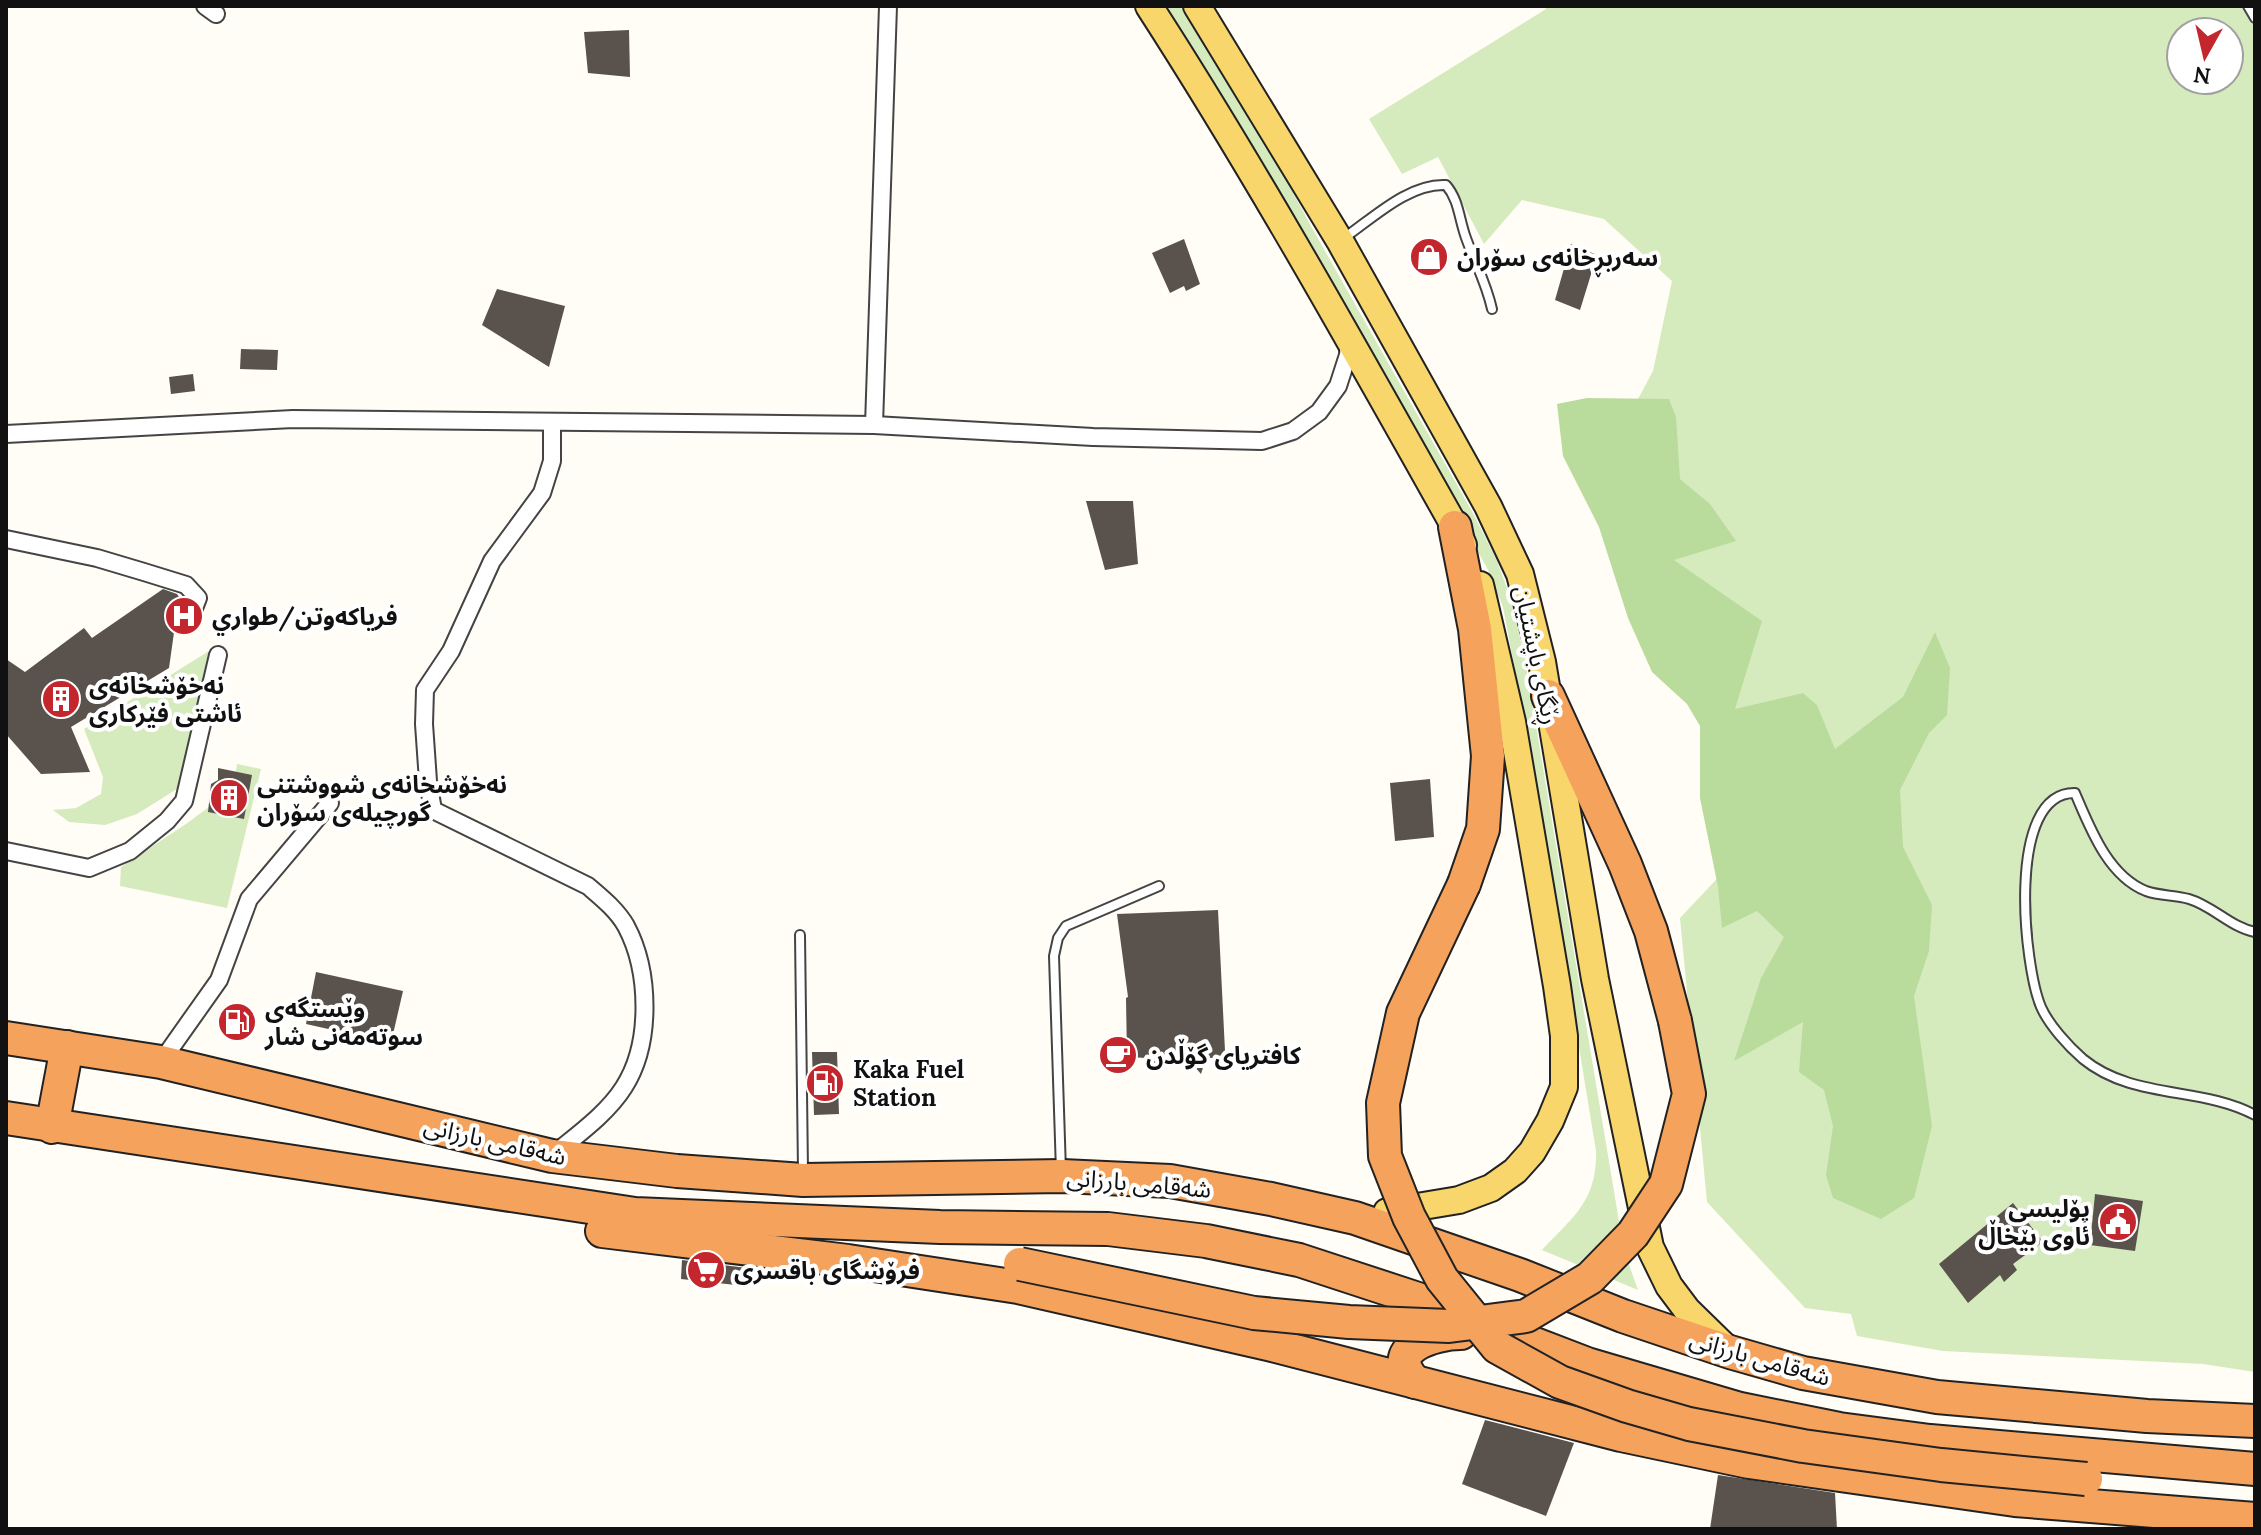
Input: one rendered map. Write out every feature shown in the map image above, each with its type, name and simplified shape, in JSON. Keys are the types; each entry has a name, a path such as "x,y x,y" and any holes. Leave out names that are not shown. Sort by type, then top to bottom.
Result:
{"highway":[{"path":"1455,527 1475,629 1488,756 1483,829 1464,884 1403,1013 1383,1103 1385,1156 1409,1217 1442,1279 1497,1347 1560,1382 1627,1406 1689,1424 1818,1448 1941,1465 2086,1479 2190,1479 2230,1477 2255,1471"},
{"path":"635,1214 1020,1264 1254,1313 1349,1322 1449,1326 1526,1316 1590,1278 1633,1234 1666,1184 1689,1094 1675,1021 1651,931 1625,864 1548,696"},
{"name":"شەقامی بارزانی","path":"6,1038 161,1062 552,1156 677,1171 803,1180 1062,1176 1170,1181 1355,1218 1730,1352 1848,1382 1937,1397 2147,1416 2255,1421"},
{"path":"52,1127 67,1047"},
{"name":"شەقامی بارزانی","path":"6,1118 635,1214 940,1227 1108,1229 1206,1241 1299,1260 1418,1299 1587,1364 1740,1409 1839,1429 1930,1441 2255,1471"},
{"path":"527,1198 564,1220 597,1230 848,1261 1018,1287 1246,1339 1621,1435 1749,1462 2015,1500 2255,1519"},
{"path":"1345,1365 1382,1362 1425,1339 1458,1333 1490,1335 1530,1343"},
{"path":"1414,1345 1405,1363 1415,1382"}],"main road":[{"name":"ڕێگای باپشتیان","path":"1149,6 1211,103 1455,527 1484,594 1512,722 1559,999 1564,1036 1564,1087 1550,1121 1532,1152 1515,1171 1491,1188 1459,1200 1355,1218"},
{"name":"ڕێگای باپشتیان","path":"1197,6 1340,241 1488,506 1520,574 1548,696 1595,979 1650,1247 1669,1286 1687,1310 1730,1352"}],"street":[{"path":"874,425 888,6"},
{"path":"6,434 293,419 874,425 1093,437 1262,441 1293,431 1319,412 1338,386 1346,363 1349,339"},
{"path":"552,422 552,461 542,493 492,561 451,651 425,690 424,724 433,810 588,886 609,904 626,927 639,966 645,988 644,1022 637,1059 624,1087 600,1115 552,1156"},
{"path":"6,539 97,558 186,585 198,598 193,611"},
{"path":"6,851 89,868 130,851 167,821 184,801 218,655"},
{"path":"161,1062 219,980 249,899 330,803"}],"lane":[{"path":"2248,6 2255,18"},
{"path":"1340,241 1416,190 1432,184 1446,185 1455,195 1464,233 1486,281 1492,309"},
{"path":"2255,932 2242,929 2214,910 2189,899 2136,887 2106,856 2075,793 2065,793 2041,815 2031,840 2024,874 2026,925 2041,1007 2065,1042 2084,1060 2112,1076 2154,1090 2234,1104 2255,1115"},
{"path":"1062,1176 1054,956 1058,938 1066,926 1159,886"},
{"path":"800,935 803,1180"}],"green space":[{"path":"1167,6 1181,6 1273,155 1474,515 1497,561 1511,599 1525,660 1624,1251 1638,1290 1542,1250 1573,1217 1588,1195 1596,1151 1532,760 1503,607 1488,570 1406,420 1268,174"},
{"path":"1545,6 2255,6 2255,1372 2203,1364 1943,1351 1857,1336 1851,1314 1805,1308 1707,1202 1680,918 1742,852 1621,431 1653,371 1672,281 1604,219 1522,200 1484,244 1438,157 1402,174 1369,119 1546,9"},
{"path":"1587,398 1669,399 1676,417 1680,479 1710,504 1736,541 1674,560 1762,621 1735,709 1803,693 1817,705 1835,749 1903,697 1935,632 1950,668 1947,715 1929,733 1900,790 1903,847 1932,905 1929,951 1914,996 1932,1126 1914,1198 1881,1219 1833,1198 1826,1175 1833,1126 1824,1090 1799,1072 1803,1022 1734,1061 1761,978 1784,937 1757,911 1722,928 1718,887 1700,798 1700,726 1687,704 1652,672 1628,618 1599,527 1563,456 1557,404"},
{"path":"209,651 185,784 137,814 105,825 69,822 53,810 76,808 101,794 103,777 84,729"},
{"path":"237,764 261,769 227,908 120,886 121,867 233,789"}],"building":[{"path":"629,30 630,77 588,73 584,32"},
{"path":"1184,239 1200,284 1186,291 1184,286 1170,293 1152,253"},
{"path":"1571,244 1597,255 1580,310 1555,300"},
{"path":"497,289 565,306 549,367 482,325"},
{"path":"241,349 278,350 277,370 240,369"},
{"path":"193,374 195,391 171,394 169,377"},
{"path":"1086,501 1133,501 1138,564 1105,570"},
{"name":"نەخۆشخانەی ئاشتی فێرکاری","path":"163,589 179,597 169,668 71,727 90,772 41,774 6,734 6,659 25,672 84,628 92,638"},
{"name":"نەخۆشخانەی شووشتنی گورچیلەی سۆران","path":"218,768 252,775 244,819 208,812 211,784 218,780"},
{"path":"1430,779 1434,837 1395,841 1390,783"},
{"path":"1218,910 1225,1051 1220,1058 1206,1058 1201,1074 1188,1059 1169,1059 1158,1066 1149,1066 1147,1058 1127,1057 1128,997 1117,914"},
{"path":"316,972 403,991 391,1043 306,1024"},
{"name":"Kaka Fuel Station","path":"812,1052 837,1052 839,1114 814,1115"},
{"path":"2095,1194 2143,1201 2135,1251 2090,1245"},
{"path":"2013,1203 2043,1242 2013,1264 2017,1270 2004,1282 2000,1275 1968,1303 1939,1264"},
{"path":"682,1260 747,1268 745,1286 681,1279"},
{"path":"1485,1420 1574,1443 1546,1516 1462,1484"},
{"path":"1718,1475 1835,1493 1837,1529 1710,1529"}],"place":[{"name":"سەربڕخانەی سۆران","path":"1429,257"},
{"name":"فریاکەوتن/طواري","path":"184,616"},
{"name":"نەخۆشخانەی ئاشتی فێرکاری","path":"61,699"},
{"name":"نەخۆشخانەی شووشتنی گورچیلەی سۆران","path":"229,798"},
{"name":"وێستگەی سوتەمەنی شار","path":"237,1022"},
{"name":"کافتریای گۆڵدن","path":"1118,1055"},
{"name":"Kaka Fuel Station","path":"825,1083"},
{"name":"پۆلیسی ئاوی بێخاڵ","path":"2118,1222"},
{"name":"فرۆشگای باقسری","path":"706,1270"}]}
